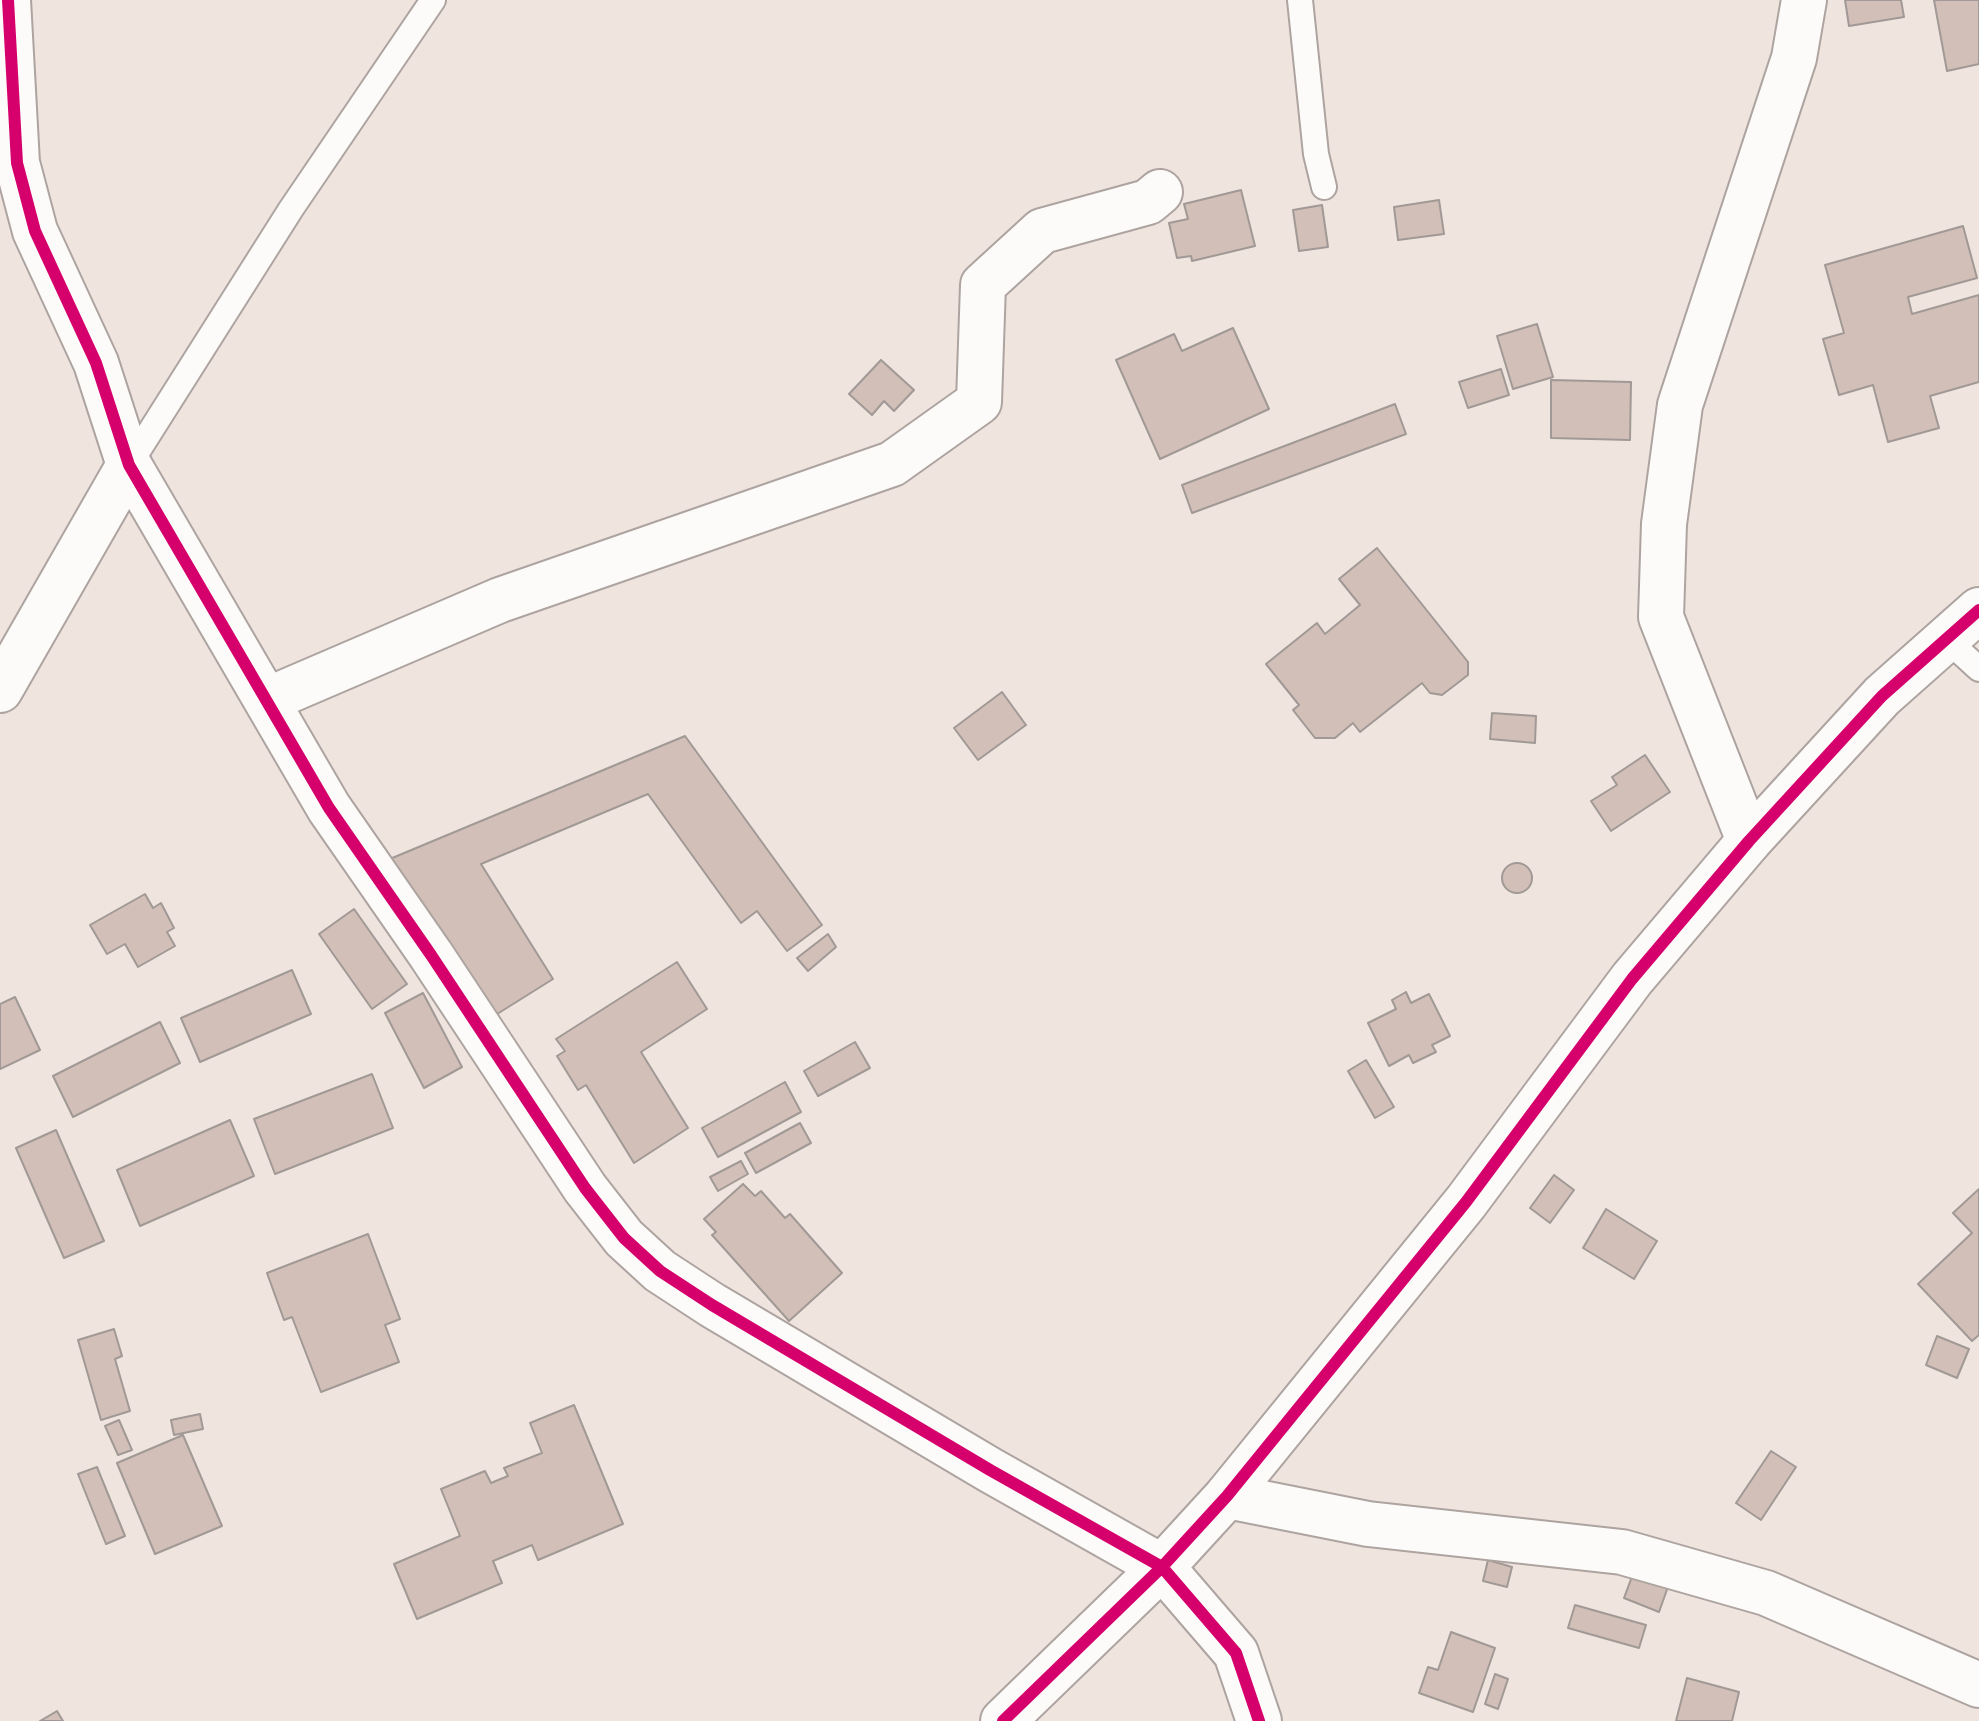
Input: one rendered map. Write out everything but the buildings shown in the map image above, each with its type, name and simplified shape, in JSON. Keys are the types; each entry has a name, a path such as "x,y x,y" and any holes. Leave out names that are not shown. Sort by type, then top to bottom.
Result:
{"street":[{"path":"8,0 17,163 35,231 96,363 129,465 329,808 431,955 585,1188 624,1238 660,1271 990,1470 1162,1567 1236,1653 1259,1721"},
{"path":"1749,841 1661,617 1664,524 1680,405 1794,58 1804,0"},
{"path":"267,700 500,600 892,464 979,402 983,285 1042,231 1148,202 1160,192"},
{"path":"0,690 129,465"},
{"path":"1003,1721 1162,1567 1227,1496 1466,1202 1632,979 1749,841 1882,696 1979,610"},
{"path":"1227,1496 1368,1524 1622,1552 1766,1593 1979,1685"}],"lane":[{"path":"129,465 291,209 433,0"},
{"path":"1300,0 1316,154 1324,187"},
{"path":"1945,638 1979,669"}],"cycle path":[{"path":"8,0 17,163 35,231 96,363 129,465 329,808 431,955 585,1188 624,1238 660,1271 990,1470 1162,1567 1236,1653 1259,1721"},
{"path":"1003,1721 1162,1567 1227,1496 1466,1202 1632,979 1749,841 1882,696 1979,610"}]}
